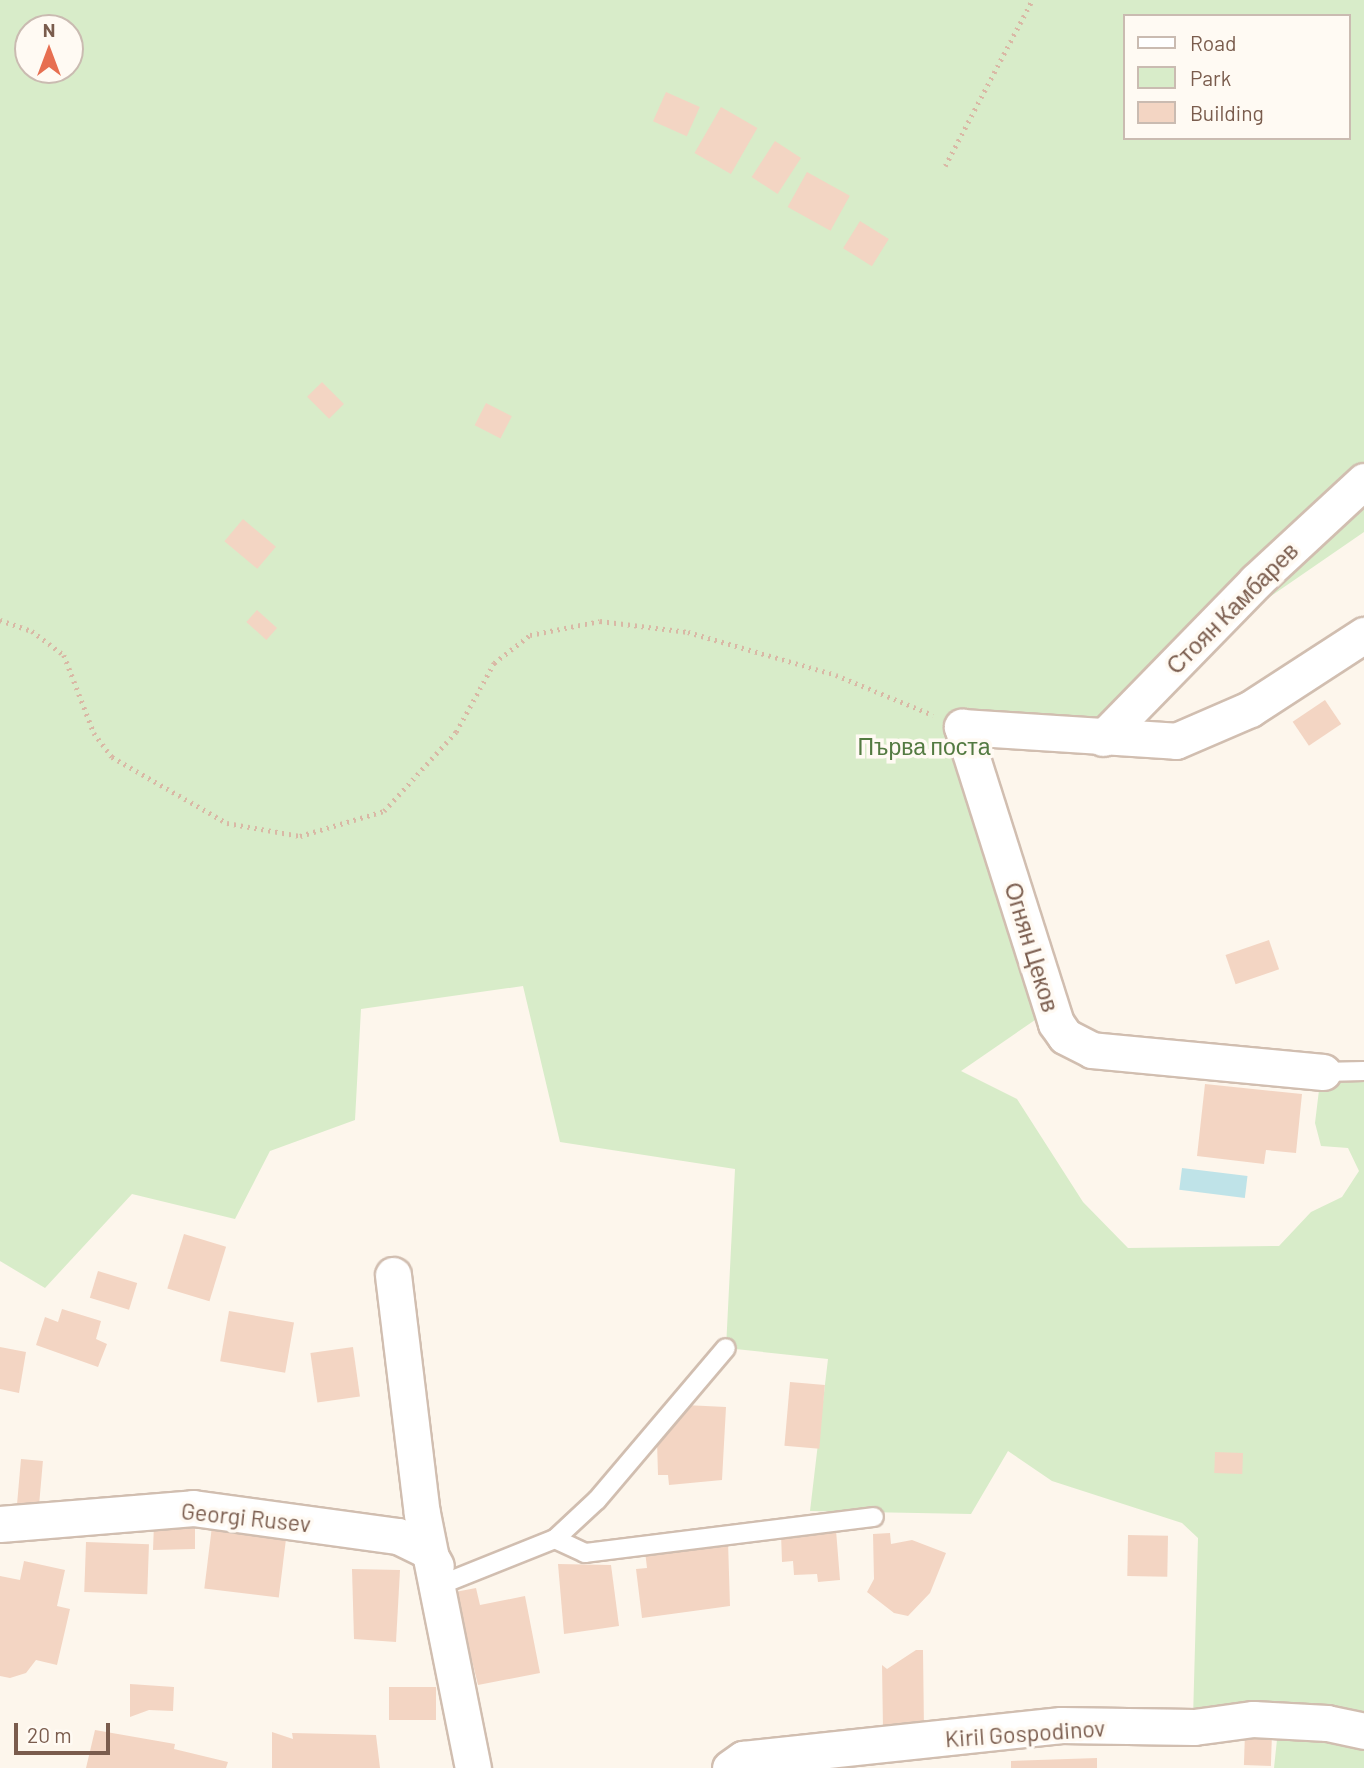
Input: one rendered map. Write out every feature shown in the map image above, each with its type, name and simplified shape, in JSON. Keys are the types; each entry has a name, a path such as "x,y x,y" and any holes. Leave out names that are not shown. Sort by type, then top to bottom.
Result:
{"street":[{"name":"Стоян Камбарев","path":"1102,738 1256,581 1364,481"},
{"path":"962,727 1176,741 1211,729 1364,635"},
{"name":"Огнян Цеков","path":"962,727 1056,1023 1065,1036 1092,1050 1323,1072"},
{"path":"393,1275 422,1513 438,1576 473,1768"},
{"name":"Georgi Rusev","path":"0,1524 193,1508 398,1536 427,1550 438,1576"},
{"name":"Kiril Gospodinov","path":"730,1768 743,1759 769,1755 1061,1725 1195,1727 1254,1719 1327,1723 1364,1731"}],"lane":[{"name":"Огнян Цеков","path":"1323,1072 1364,1071"},
{"path":"438,1576 555,1539 597,1500 726,1348"},
{"path":"555,1539 585,1553 874,1517"}],"path":[{"path":"945,166 1032,0"},
{"path":"0,620 32,631 64,655 94,733 112,757 227,823 300,836 384,811 456,732 494,663 530,635 600,621 688,632 824,672 962,727"}],"green space":[{"name":"Първа поста","path":"0,0 1364,0 1364,532 1194,649 1103,738 962,727 1051,1009 961,1071 1017,1099 1083,1202 1128,1248 1279,1246 1311,1212 1342,1197 1359,1171 1348,1148 1321,1146 1315,1123 1319,1090 1332,1081 1364,1081 1364,1768 1274,1768 1280,1711 1193,1718 1198,1538 1182,1523 1052,1481 1008,1451 971,1514 810,1511 828,1359 726,1348 735,1169 560,1142 523,986 361,1009 355,1120 270,1151 235,1219 132,1194 45,1288 0,1261"}],"water":[{"path":"1182,1168 1248,1176 1245,1198 1179,1190"}],"building":[{"path":"666,92 700,107 687,136 653,121"},
{"path":"721,107 757,128 731,174 694,153"},
{"path":"775,141 801,158 778,194 752,177"},
{"path":"807,172 850,196 830,231 788,207"},
{"path":"860,221 889,239 872,266 843,248"},
{"path":"322,382 344,404 329,419 307,397"},
{"path":"486,403 512,416 500,438 475,425"},
{"path":"243,519 276,547 257,569 224,541"},
{"path":"257,610 277,628 266,640 246,622"},
{"path":"1325,700 1341,724 1309,746 1293,722"},
{"path":"1269,940 1279,969 1236,984 1226,955"},
{"path":"1205,1084 1302,1094 1296,1153 1266,1150 1264,1164 1197,1156"},
{"path":"184,1234 226,1247 209,1301 167,1289"},
{"path":"98,1271 137,1283 129,1310 90,1298"},
{"path":"62,1309 101,1321 96,1339 107,1344 98,1367 36,1345 45,1317 58,1322"},
{"path":"229,1311 294,1322 285,1373 220,1361"},
{"path":"0,1347 26,1352 19,1393 0,1389"},
{"path":"353,1347 360,1397 317,1402 310,1353"},
{"path":"790,1382 825,1385 819,1449 784,1446"},
{"path":"685,1405 726,1407 722,1480 669,1485 668,1475 658,1475 657,1441"},
{"path":"1215,1452 1243,1453 1242,1474 1214,1473"},
{"path":"21,1459 43,1461 38,1513 16,1511"},
{"path":"213,1518 287,1527 279,1598 204,1588"},
{"path":"188,1522 195,1528 195,1549 153,1550 154,1524"},
{"path":"836,1530 840,1580 818,1582 817,1574 794,1575 793,1561 782,1562 781,1534"},
{"path":"890,1533 891,1544 912,1540 946,1553 930,1593 908,1616 894,1613 867,1592 874,1579 873,1534"},
{"path":"1128,1535 1168,1536 1167,1577 1127,1576"},
{"path":"728,1541 730,1606 642,1618 636,1569 647,1568 645,1551"},
{"path":"86,1542 149,1544 147,1594 84,1592"},
{"path":"24,1561 65,1570 57,1606 70,1609 57,1665 36,1660 26,1673 10,1678 0,1676 0,1576 20,1580"},
{"path":"558,1564 611,1565 619,1626 564,1634"},
{"path":"352,1569 400,1570 396,1642 354,1639"},
{"path":"476,1588 480,1605 525,1596 540,1673 478,1685 455,1592"},
{"path":"916,1650 923,1650 924,1730 883,1729 882,1665 887,1669"},
{"path":"130,1684 174,1687 173,1711 149,1710 130,1717"},
{"path":"389,1687 436,1687 436,1720 389,1720"},
{"path":"95,1730 175,1744 174,1749 228,1762 226,1768 86,1768"},
{"path":"272,1732 293,1739 292,1733 376,1735 380,1768 272,1768"},
{"path":"1245,1733 1272,1734 1271,1766 1244,1765"},
{"path":"1097,1758 1097,1768 1011,1768 1011,1761"}]}
